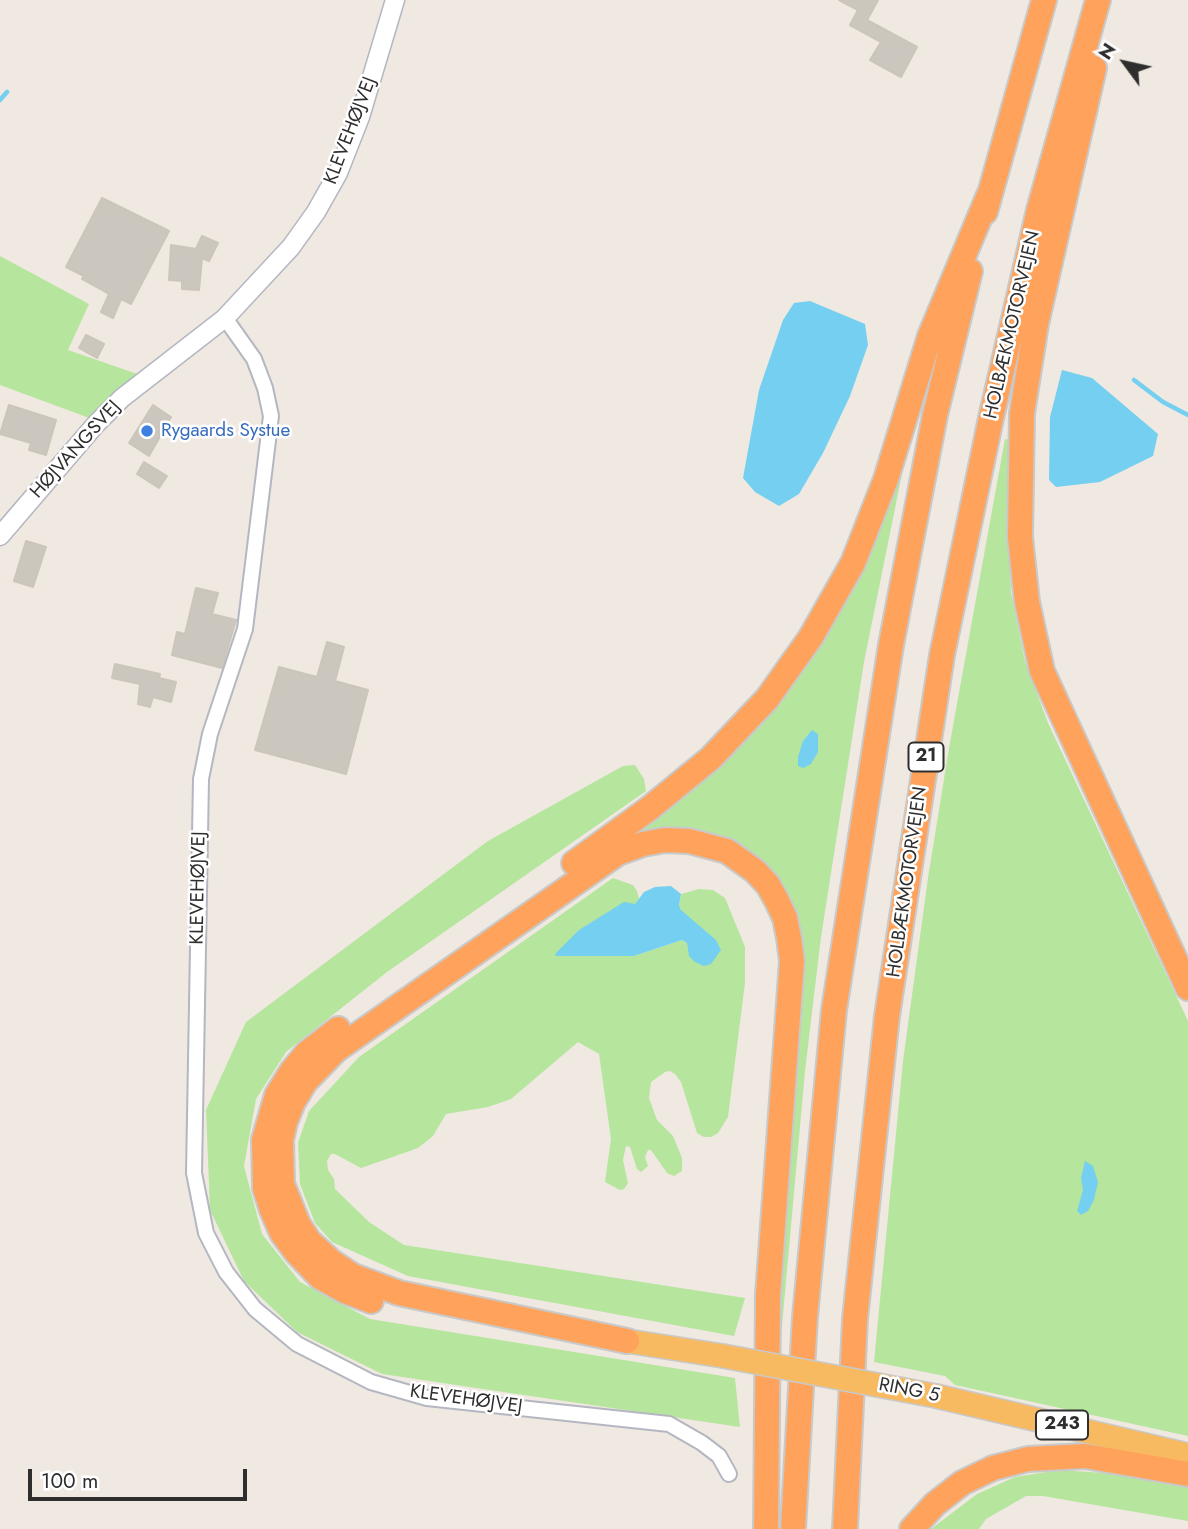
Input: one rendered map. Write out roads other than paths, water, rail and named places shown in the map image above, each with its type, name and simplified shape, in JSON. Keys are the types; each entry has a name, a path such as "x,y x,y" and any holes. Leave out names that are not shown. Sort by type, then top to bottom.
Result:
{"highway":[{"path":"793,1529 805,1317 834,1010 891,645 935,415 989,195 1044,0"},
{"name":"HOLBÆKMOTORVEJEN","path":"845,1529 855,1320 887,1016 942,655 991,418 1039,210 1098,0"},
{"path":"1104,0 1091,85 1036,324 1024,400 1020,537 1027,602 1042,671 1188,988"},
{"path":"627,1341 549,1333 394,1308 364,1299 320,1277 282,1233 272,1210 265,1188 263,1164 269,1117 277,1096 292,1071 307,1053 326,1037 650,808 711,758 767,699 811,637 853,563 886,480 930,336 989,195"},
{"path":"627,1341 399,1293 353,1276 332,1262 309,1241 298,1224 282,1184 281,1140 293,1102 305,1082 336,1050 618,853 654,842 689,841 727,851 755,871 768,885 785,918 792,961 768,1295 766,1529"},
{"name":"RING 5","path":"627,1341 936,1396 1188,1455"},
{"path":"912,1529 935,1504 962,1483 993,1468 1028,1459 1085,1456 1188,1474"}],"street":[{"name":"KLEVEHØJVEJ","path":"395,0 360,117 338,173 316,212 291,247 225,318 254,359 265,388 271,416 245,629 210,734 201,779 194,1173 206,1233 226,1272 255,1309 297,1345 371,1382 427,1398 669,1424 719,1456 729,1474"},
{"name":"HØJVANGSVEJ","path":"0,536 91,429 122,398 225,318"}],"water":[{"path":"810,301 865,324 868,345 850,396 823,453 799,494 779,506 755,492 743,478 759,390 783,320 794,303"},
{"path":"1062,370 1092,378 1158,434 1153,456 1100,482 1056,487 1049,480 1050,417"},
{"path":"812,730 818,734 818,752 811,764 803,768 798,766 798,757 803,741"},
{"path":"671,886 681,894 681,910 716,940 721,950 711,964 704,966 695,962 689,956 687,943 682,940 634,956 556,956 579,930 624,902 635,904 644,892 655,887"},
{"path":"1085,1161 1093,1166 1098,1182 1094,1200 1088,1211 1081,1215 1077,1211 1083,1190 1081,1178"}],"waterway":[{"path":"0,100 7,92"},
{"path":"1134,380 1163,402 1188,415"}],"place":[{"name":"Rygaards Systue","path":"147,431"}]}
